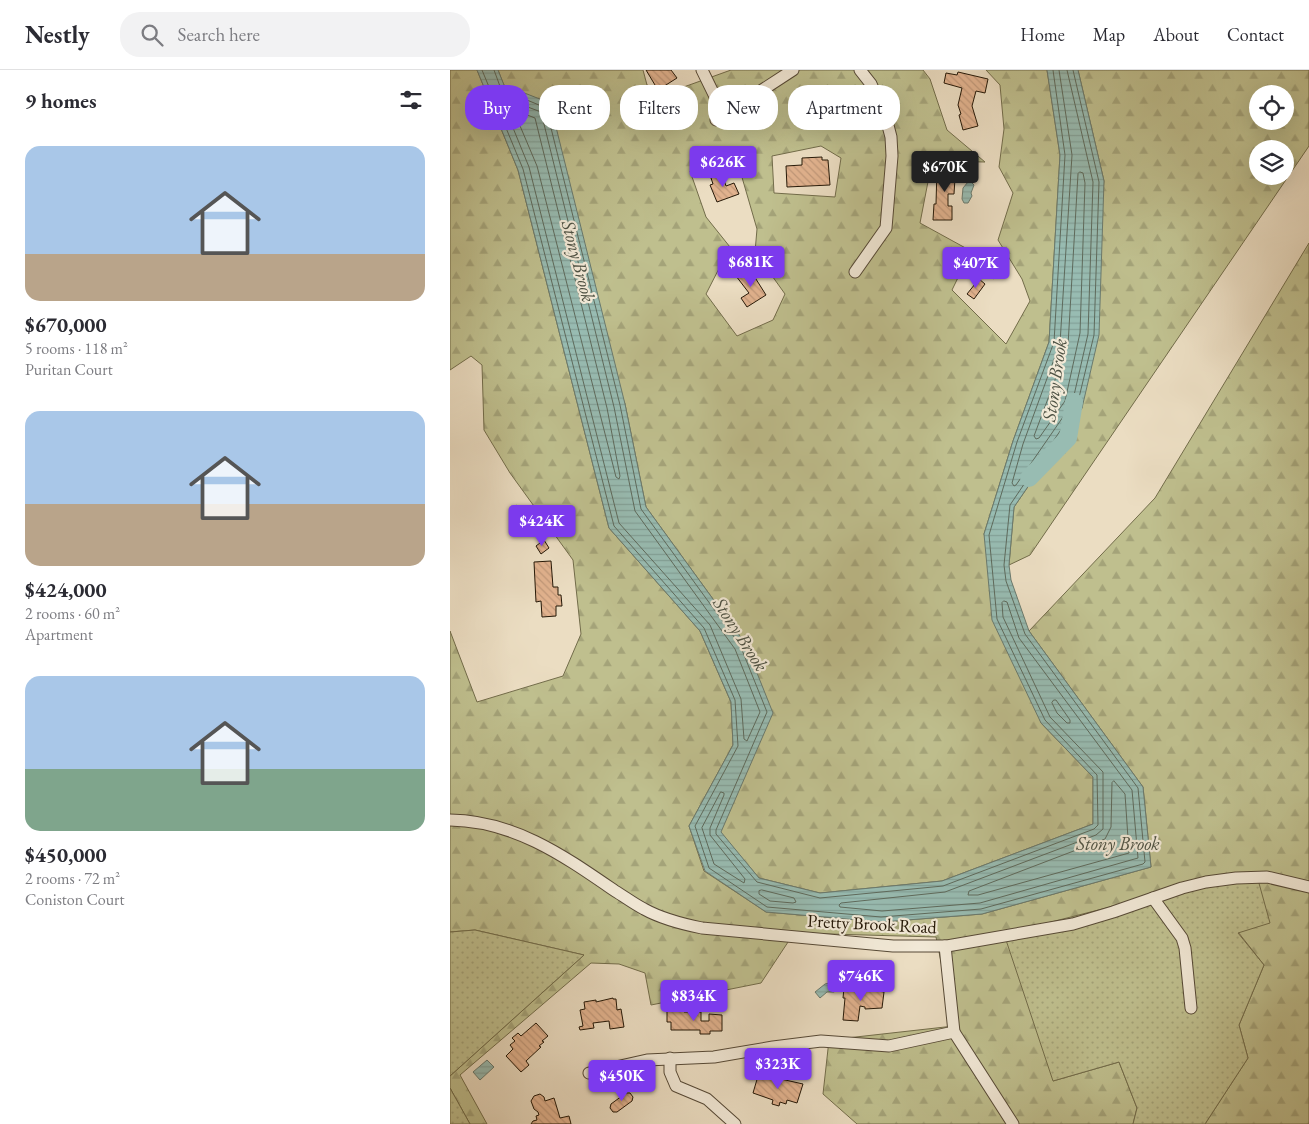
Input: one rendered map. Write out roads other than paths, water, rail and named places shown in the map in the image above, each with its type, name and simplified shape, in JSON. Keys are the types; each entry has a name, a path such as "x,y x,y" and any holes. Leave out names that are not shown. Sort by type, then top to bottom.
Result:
{"street":[{"path":"702,70 720,118 793,70"},
{"path":"855,272 886,228 892,156 886,118 871,84 860,70"},
{"name":"Pretty Brook Road","path":"450,820 498,826 528,837 547,847 644,910 665,919 702,928 893,946 945,946 1073,924 1182,888 1206,882 1236,878 1267,877 1309,887"},
{"path":"1153,898 1182,938 1191,1008"},
{"path":"945,946 954,1032 1013,1124"},
{"path":"589,1073 647,1060 714,1057 822,1041 889,1046 954,1032"},
{"path":"670,1058 670,1072 676,1086 707,1099 735,1124"}],"water":[{"name":"Stony Brook","path":"477,70 498,70 504,85 483,85"},
{"name":"Stony Brook","path":"1047,70 1078,70 1104,181 1099,335 1082,408 1014,507 1009,565 1011,580 1029,631 1143,787 1151,867 982,914 882,922 766,912 705,871 689,826 733,745 731,702 700,631 609,528 518,170 502,130 529,130 529,95 539,99 539,130 557,130 625,404 646,507 745,643 773,713 721,832 759,878 820,893 942,881 1093,824 1093,777 1041,723 992,620 984,534 1013,441 1049,342 1060,155"},
{"path":"968,182 974,185 971,193 972,196 968,203 964,203 962,199 963,188"},
{"path":"982,258 999,272 994,279 976,265"},
{"path":"517,505 528,522 521,526 510,510"},
{"path":"834,982 839,988 834,992 827,992 820,998 815,992 825,984"},
{"path":"487,1060 494,1067 480,1080 473,1072"}],"waterway":[{"name":"Stony Brook","path":"1029,478 1068,438 1074,402"}]}
